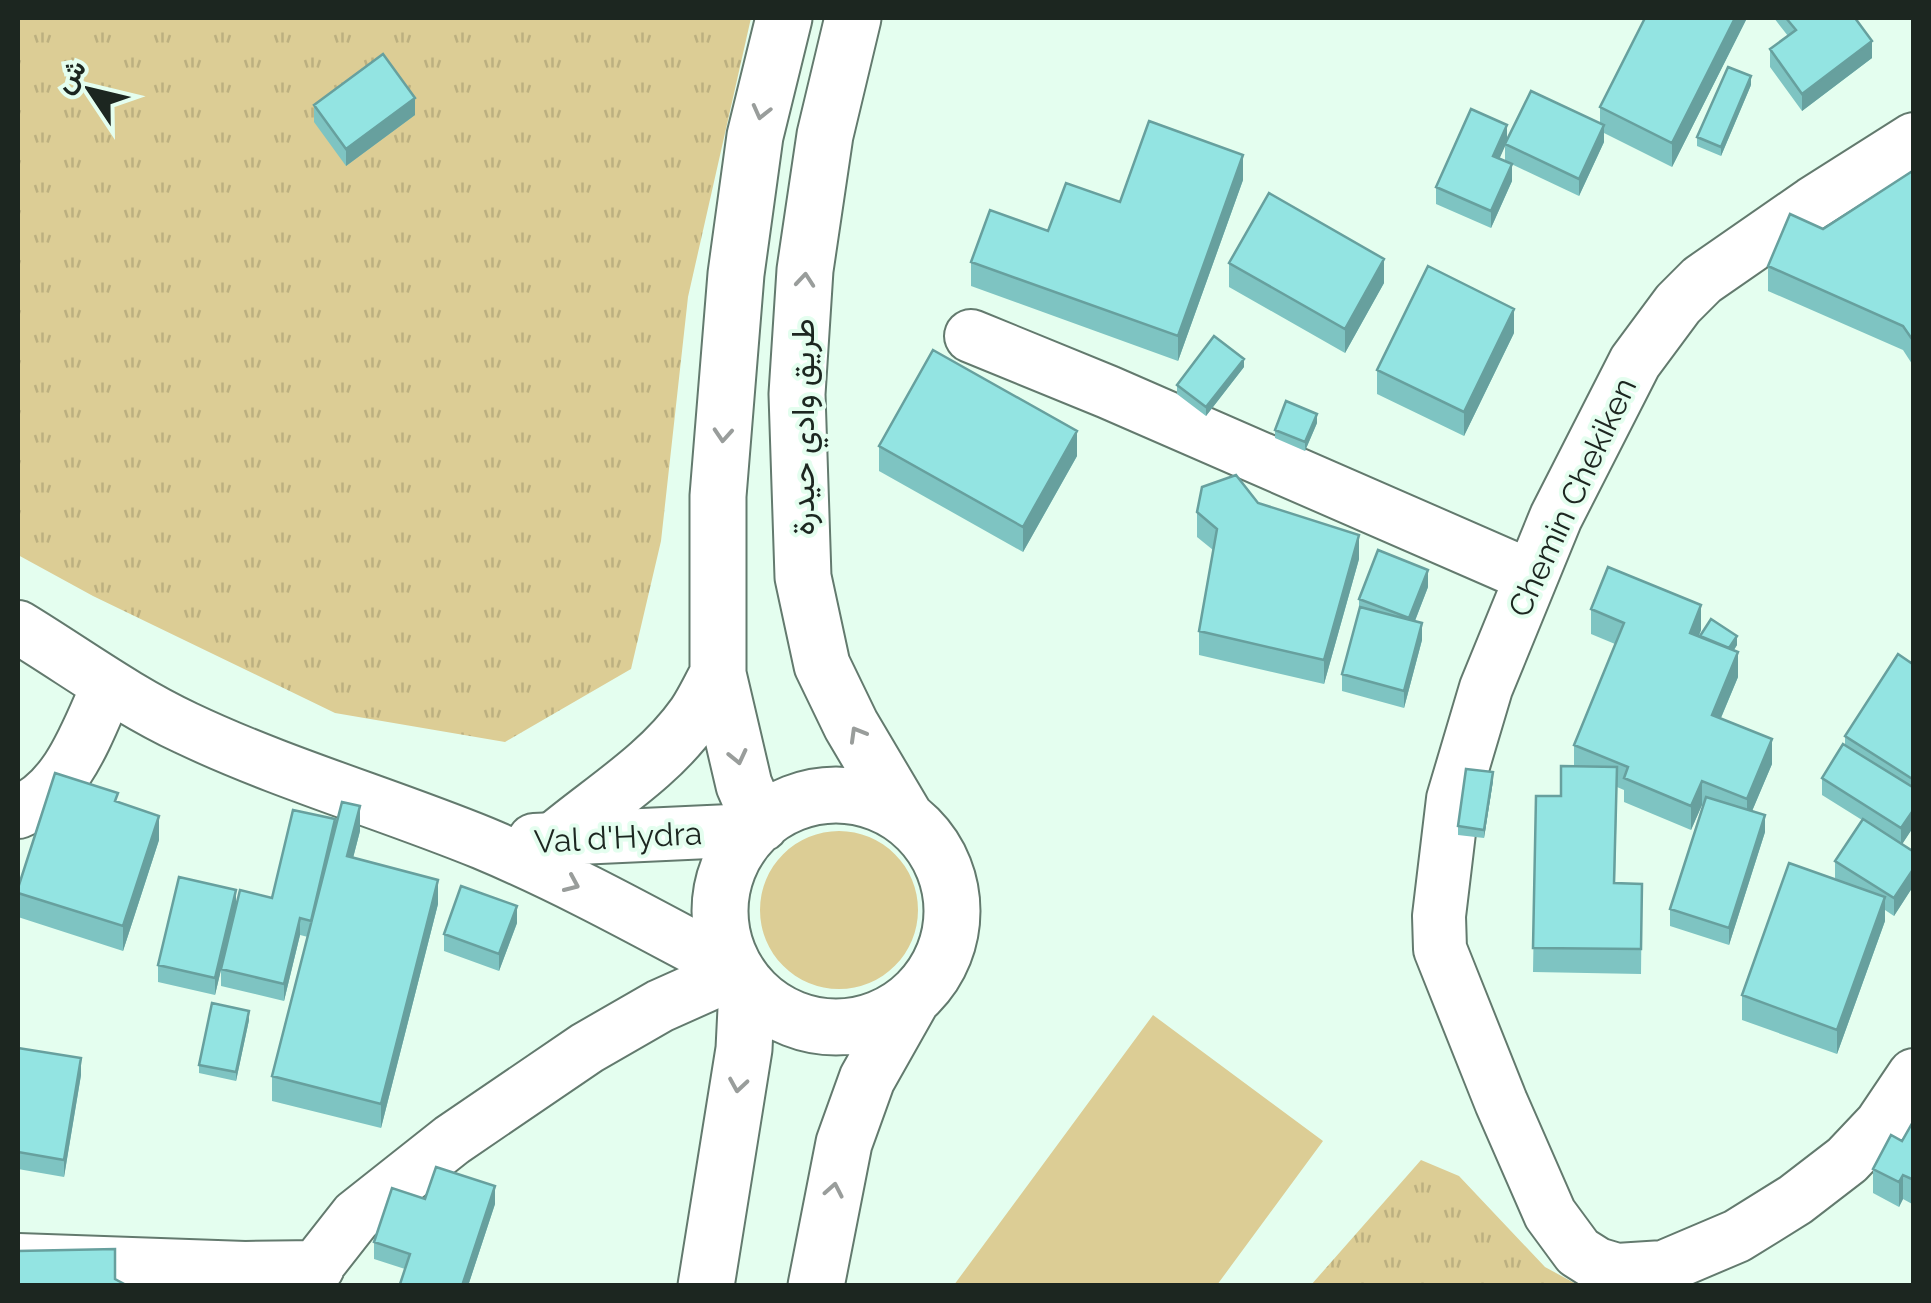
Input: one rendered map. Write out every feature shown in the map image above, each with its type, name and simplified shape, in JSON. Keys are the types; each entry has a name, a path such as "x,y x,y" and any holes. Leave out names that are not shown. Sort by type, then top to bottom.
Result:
{"main road":[{"path":"757,827 718,674 718,496 736,274 755,136 784,18"},
{"name":"طريق وادي حيدرة","path":"853,18 825,135 805,270 798,394 802,577 822,665 851,725 906,818"},
{"path":"556,839 634,780 680,735 718,674"},
{"path":"706,1286 744,1049 739,976 720,928 720,893 731,859 757,827 779,810 810,798 844,795 876,802 906,818 930,843 946,874 952,908 948,942 934,975 911,1000 867,1079 844,1143 816,1286"},
{"path":"739,976 775,1011 808,1025 844,1028 880,1020 911,1000"}],"street":[{"name":"Chemin Chekiken","path":"1914,140 1812,203 1702,280 1678,304 1635,362 1530,576 1486,688 1452,799 1439,916 1440,950 1500,1102 1550,1214 1578,1252 1597,1264 1617,1270 1664,1267 1737,1236 1795,1200 1846,1160 1881,1124 1914,1074"},
{"path":"970,336 1530,576"},
{"path":"18,627 108,686 184,727 254,758 484,844 594,894 739,976"},
{"path":"18,812 35,805 52,789 78,751 108,686"},
{"name":"Val d'Hydra","path":"484,844 757,827"},
{"path":"18,1260 246,1268 317,1279 356,1216 452,1140 586,1048 660,1006 739,976"}],"green space":[{"path":"18,18 751,18 688,297 661,541 631,669 505,742 335,713 93,596 18,555"},
{"path":"839,831 869,837 895,854 912,880 918,910 912,940 895,966 869,983 839,989 809,983 783,966 766,940 760,910 766,880 783,854 809,837"},
{"path":"1153,1015 1323,1141 1217,1285 954,1285"},
{"path":"1421,1160 1459,1176 1545,1267 1578,1285 1311,1285"}],"building":[{"path":"1645,18 1735,18 1672,143 1600,107"},
{"path":"1786,18 1855,18 1872,41 1802,94 1770,49 1796,30"},
{"path":"383,54 415,98 346,149 314,105"},
{"path":"1728,67 1751,76 1721,147 1697,137"},
{"path":"1531,91 1604,125 1579,179 1505,144"},
{"path":"1471,109 1507,125 1493,156 1512,164 1491,211 1436,187"},
{"path":"1149,121 1243,155 1178,336 971,262 990,210 1048,231 1066,183 1120,202"},
{"path":"1914,170 1914,342 1903,326 1768,266 1790,214 1823,229"},
{"path":"1269,193 1384,259 1345,329 1229,263"},
{"path":"1428,266 1514,309 1464,412 1377,370"},
{"path":"1214,336 1244,359 1206,407 1177,385"},
{"path":"933,350 1077,431 1023,527 879,446"},
{"path":"1286,401 1317,414 1305,442 1275,430"},
{"path":"1236,475 1258,503 1359,535 1324,660 1199,631 1217,529 1197,512 1202,487"},
{"path":"1378,550 1428,570 1409,618 1359,599"},
{"path":"1608,567 1701,605 1690,633 1738,652 1712,715 1772,739 1747,799 1702,781 1691,806 1624,778 1628,767 1574,745 1624,623 1591,609"},
{"path":"1360,607 1422,623 1404,691 1342,674"},
{"path":"1711,619 1737,636 1729,648 1700,636"},
{"path":"1898,654 1914,665 1914,780 1845,736"},
{"path":"1843,744 1914,788 1914,809 1901,828 1822,778"},
{"path":"1561,766 1617,767 1614,883 1642,884 1641,949 1533,948 1536,796 1561,796"},
{"path":"1466,769 1493,772 1484,830 1458,826"},
{"path":"55,773 118,793 115,801 159,816 123,926 18,893"},
{"path":"1706,797 1765,815 1729,928 1670,909"},
{"path":"342,802 360,806 347,856 438,880 381,1104 272,1076"},
{"path":"293,810 335,819 311,921 300,918 284,984 221,969 240,890 272,898"},
{"path":"1863,819 1914,852 1914,868 1894,898 1835,861"},
{"path":"1789,863 1885,897 1837,1030 1742,995"},
{"path":"179,877 236,890 215,978 158,965"},
{"path":"461,886 517,906 499,954 444,934"},
{"path":"212,1003 249,1011 236,1072 199,1065"},
{"path":"18,1048 81,1058 64,1160 18,1152"},
{"path":"1914,1120 1914,1180 1903,1175 1899,1182 1873,1169 1891,1135 1902,1141"},
{"path":"436,1167 495,1186 462,1286 404,1286 400,1284 410,1254 374,1242 392,1188 425,1199"},
{"path":"115,1249 115,1279 128,1286 18,1286 18,1251"}]}
